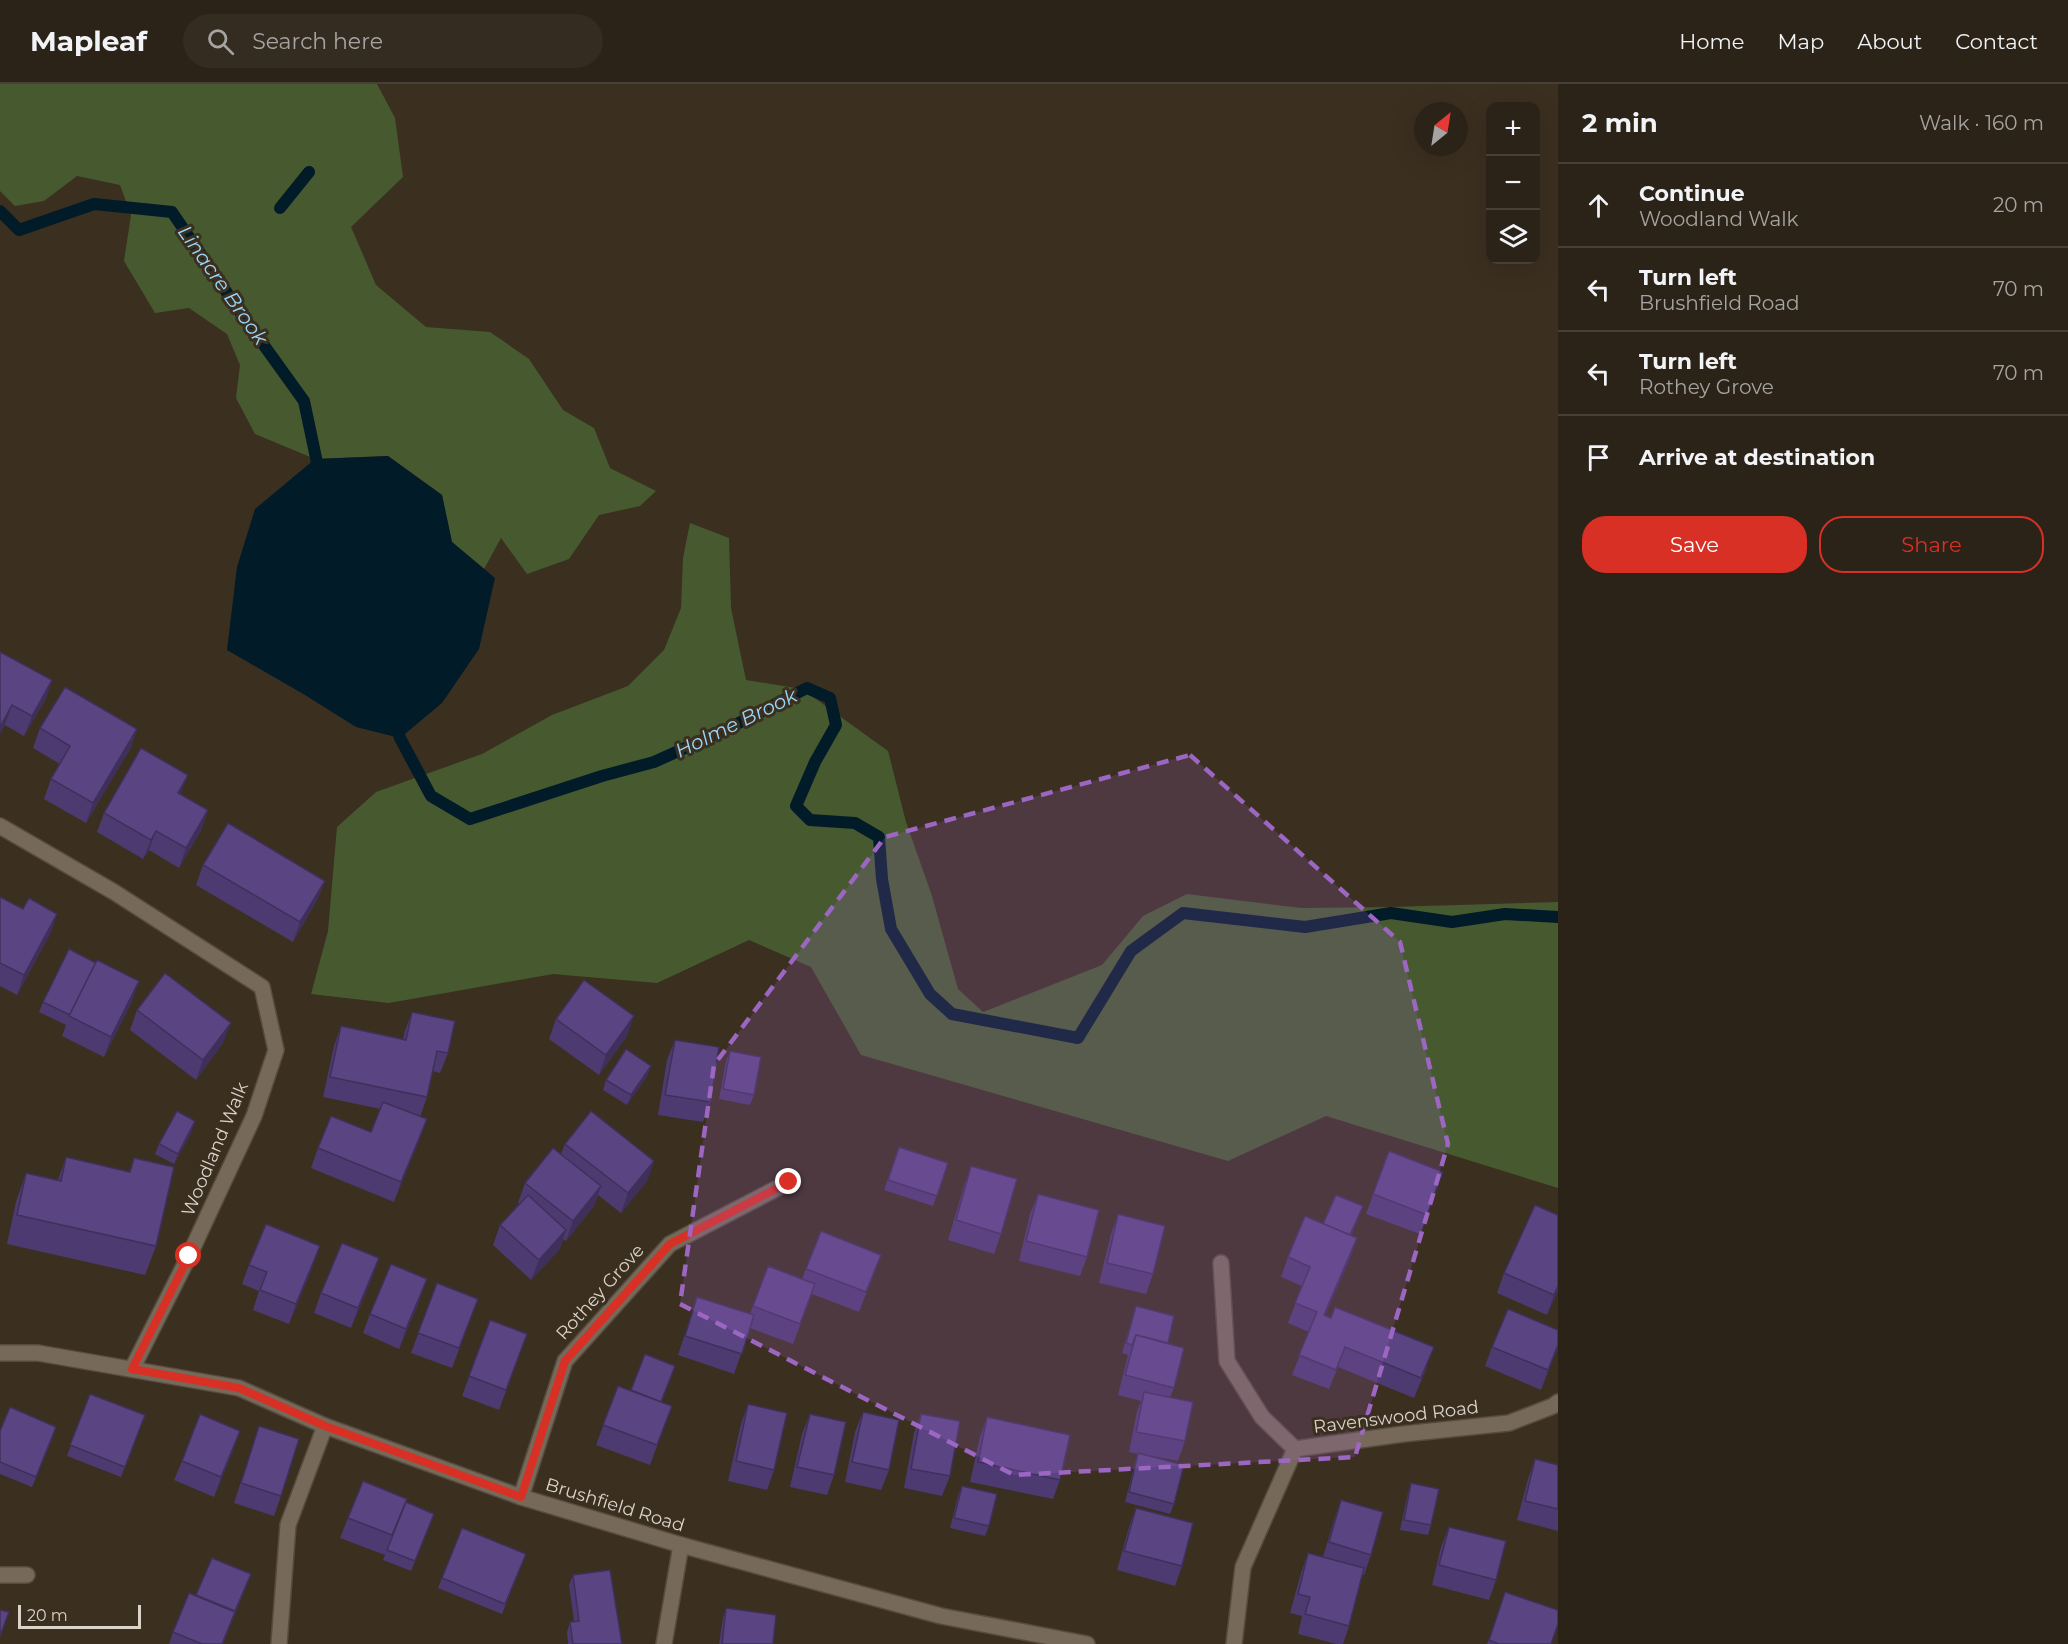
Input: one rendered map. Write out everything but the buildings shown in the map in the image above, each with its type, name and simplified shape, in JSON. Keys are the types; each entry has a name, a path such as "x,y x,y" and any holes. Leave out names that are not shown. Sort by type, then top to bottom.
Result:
{"street":[{"name":"Woodland Walk","path":"0,826 114,892 262,987 276,1050 254,1116 189,1256 132,1369"},
{"name":"Rothey Grove","path":"521,1497 565,1361 670,1244 789,1182"},
{"path":"1221,1263 1227,1361 1262,1417 1295,1449"},
{"name":"Brushfield Road","path":"0,1353 38,1353 239,1388 325,1426 521,1497 681,1545 940,1616 1087,1644"},
{"name":"Ravenswood Road","path":"1234,1644 1244,1567 1295,1449 1403,1434 1509,1423 1558,1402"},
{"path":"279,1644 288,1525 325,1426"},
{"path":"664,1644 681,1545"},
{"path":"0,1575 27,1575"}],"highlighted area":[{"path":"1190,755 1400,942 1448,1144 1355,1457 1014,1475 680,1304 714,1065 885,837"}],"green space":[{"path":"0,84 377,84 395,118 403,177 351,227 376,285 426,327 490,332 529,359 563,410 594,428 610,468 656,491 640,506 599,515 569,559 527,574 501,538 484,569 452,542 442,495 388,456 315,459 255,434 236,398 240,365 227,334 189,308 155,313 124,261 131,215 120,185 77,176 44,201 15,206 0,191"},
{"path":"690,523 729,538 731,608 746,680 802,689 888,751 906,822 932,896 958,989 983,1012 1102,965 1143,916 1187,894 1301,908 1558,902 1558,1188 1326,1116 1228,1161 861,1055 811,967 749,940 657,983 553,974 389,1003 311,994 328,931 337,827 376,792 482,754 552,715 628,686 664,650 681,608 683,558"}],"water":[{"path":"388,456 442,495 452,542 495,578 479,649 442,703 400,738 356,727 227,650 237,567 255,509 315,459"}],"waterway":[{"path":"280,208 309,172"},
{"name":"Linacre Brook","path":"0,211 19,230 94,204 172,212 304,401 319,472"},
{"name":"Holme Brook","path":"396,724 400,738 431,796 470,819 602,776 654,762 725,730 807,688 830,698 836,725 815,762 796,806 810,820 855,823 879,837 882,879 891,929 930,994 952,1014 1078,1038 1131,951 1183,913 1305,927 1391,913 1452,922 1505,914 1558,917"}],"route":[{"path":"189,1256 132,1369 239,1388 325,1426 521,1497 565,1361 670,1244 789,1182"}]}
